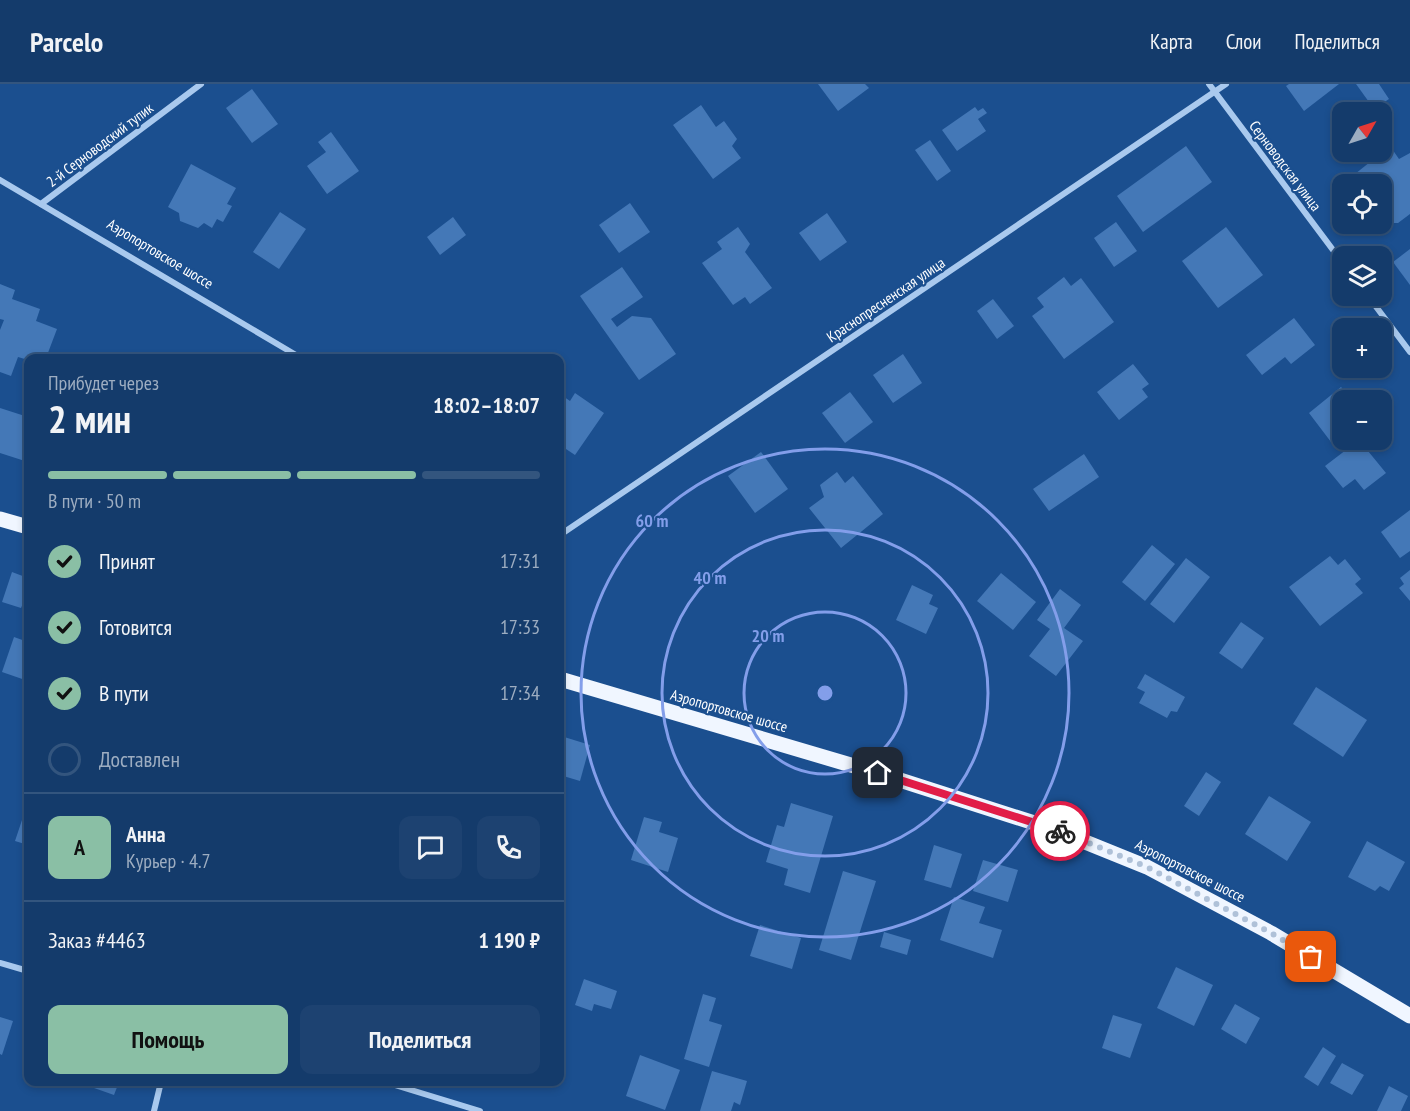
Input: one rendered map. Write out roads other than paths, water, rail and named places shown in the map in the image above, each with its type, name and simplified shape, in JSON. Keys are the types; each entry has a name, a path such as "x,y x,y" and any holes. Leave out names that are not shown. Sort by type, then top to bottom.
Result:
{"main road":[{"path":"0,519 24,526"},
{"name":"Аэропортовское шоссе","path":"564,680 866,770 1053,829 1147,867 1271,933 1410,1016"}],"street":[{"name":"2-й Серноводский тупик","path":"41,204 201,84"},
{"name":"Серноводская улица","path":"1209,84 1332,249"},
{"name":"Краснопресненская улица","path":"564,532 1226,84"},
{"name":"Аэропортовское шоссе","path":"0,180 294,354"},
{"path":"1376,306 1410,352"},
{"path":"0,963 24,970"},
{"path":"154,1111 160,1086"},
{"path":"398,1086 480,1111"}]}
